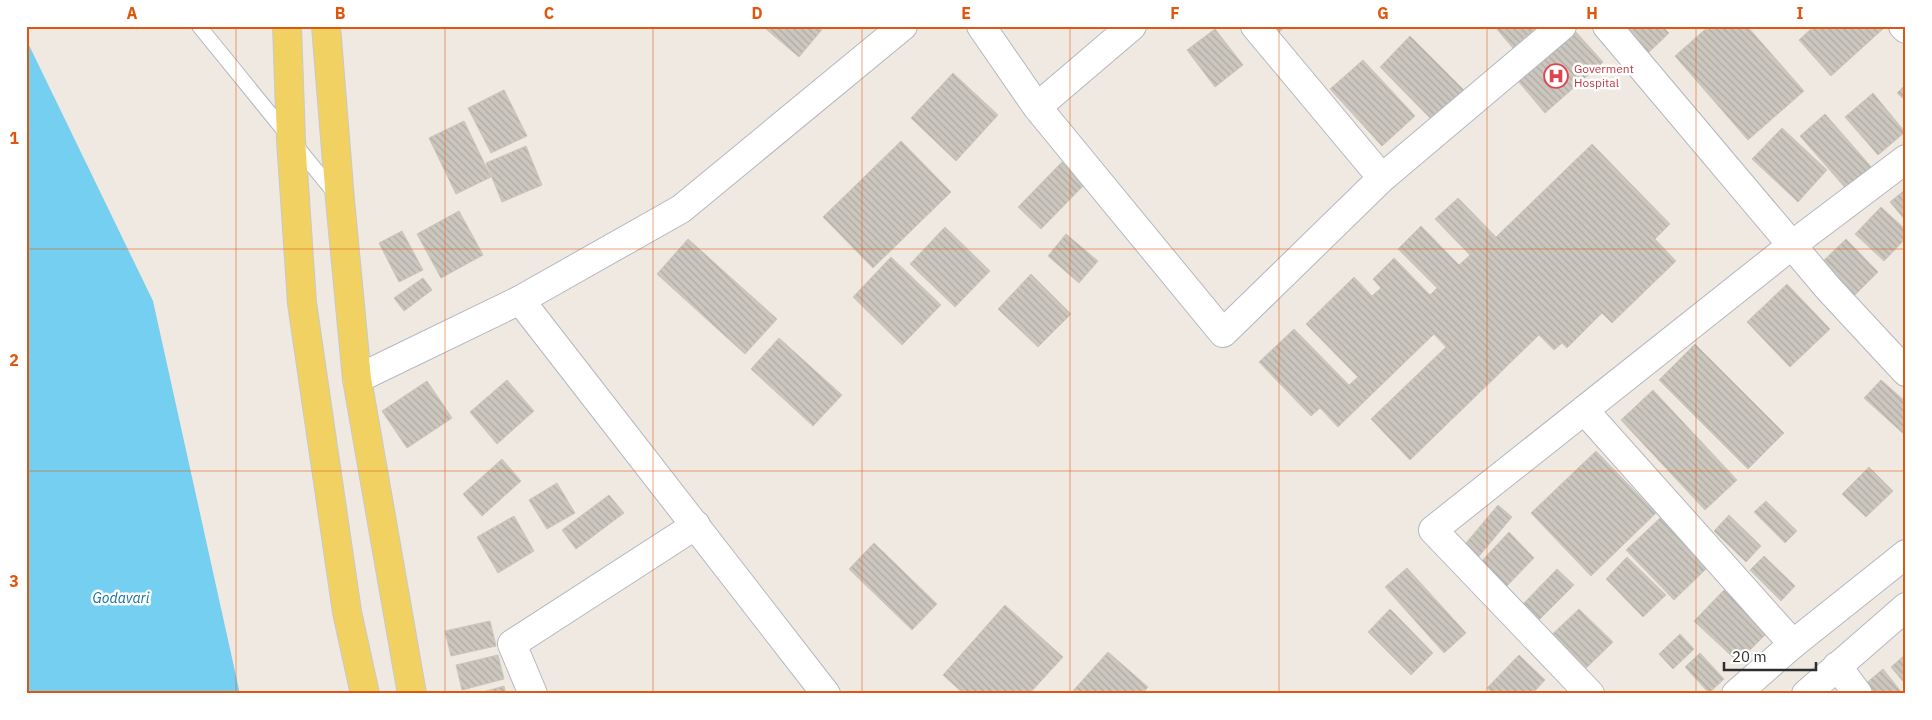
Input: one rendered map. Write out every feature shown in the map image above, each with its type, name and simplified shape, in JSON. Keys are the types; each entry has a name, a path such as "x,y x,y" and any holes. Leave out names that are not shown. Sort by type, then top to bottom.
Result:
{"main road":[{"path":"287,26 291,140 302,303 347,612 365,694"},
{"path":"326,26 357,379 412,694"}],"street":[{"path":"357,379 520,300 681,209 903,26"},
{"path":"981,26 1037,107 1223,333 1382,178 1562,26"},
{"path":"1037,107 1132,26"},
{"path":"1255,26 1382,178"},
{"path":"1607,26 1828,288 1906,372"},
{"path":"1903,26 1906,29"},
{"path":"1590,694 1433,530 1792,245 1906,159"},
{"path":"520,300 826,694"},
{"path":"1584,410 1793,644"},
{"path":"533,694 512,644 696,525"},
{"path":"1736,694 1793,644 1906,554"},
{"path":"1806,694 1906,606"},
{"path":"1837,666 1858,694"}],"lane":[{"path":"198,26 340,200"}],"water":[{"name":"Godavari","path":"26,39 153,301 240,694 26,694"}],"building":[{"path":"769,26 825,26 799,57 766,29"},
{"path":"1274,26 1286,26 1279,32"},
{"path":"1494,26 1538,26 1513,48"},
{"path":"1617,26 1662,26 1669,33 1645,56"},
{"path":"1709,26 1747,26 1804,91 1748,140 1675,56"},
{"path":"1814,26 1882,26 1884,28 1831,76 1799,40"},
{"path":"1215,29 1243,65 1215,87 1187,50"},
{"path":"1575,31 1603,62 1545,113 1518,81"},
{"path":"1410,36 1464,90 1433,121 1380,67"},
{"path":"1363,60 1415,116 1382,146 1330,89"},
{"path":"953,73 998,115 956,161 911,118"},
{"path":"1906,84 1906,101 1897,93"},
{"path":"504,90 527,136 491,153 468,108"},
{"path":"1873,93 1905,132 1878,155 1845,117"},
{"path":"1825,114 1873,169 1848,191 1800,136"},
{"path":"464,121 491,177 456,194 429,138"},
{"path":"1782,128 1827,170 1798,202 1752,159"},
{"path":"901,141 951,192 873,268 823,217"},
{"path":"1592,144 1670,224 1655,239 1676,261 1612,323 1602,313 1567,348 1562,343 1554,350 1539,335 1410,460 1371,419 1446,347 1434,334 1338,427 1320,408 1311,416 1259,362 1294,329 1349,385 1358,377 1306,324 1354,277 1372,296 1381,288 1373,279 1394,258 1430,295 1437,288 1398,249 1421,226 1459,265 1470,255 1435,219 1458,198 1496,237"},
{"path":"526,146 542,185 502,202 486,163"},
{"path":"1062,162 1085,184 1041,229 1018,207"},
{"path":"1906,189 1906,221 1890,202"},
{"path":"1881,207 1906,230 1906,238 1884,261 1855,234"},
{"path":"459,211 483,255 441,278 417,234"},
{"path":"945,227 990,271 955,307 910,264"},
{"path":"402,231 423,270 399,282 379,243"},
{"path":"1066,234 1098,261 1079,283 1048,256"},
{"path":"688,239 777,319 745,354 657,274"},
{"path":"1846,239 1878,272 1849,301 1816,268"},
{"path":"891,257 941,305 902,345 853,297"},
{"path":"1031,274 1071,314 1038,347 998,309"},
{"path":"423,278 432,290 404,311 394,298"},
{"path":"1787,284 1830,329 1790,367 1747,322"},
{"path":"779,338 842,395 813,426 751,369"},
{"path":"1695,344 1784,433 1748,469 1659,380"},
{"path":"507,380 534,411 497,444 470,412"},
{"path":"1881,380 1906,402 1906,436 1864,398"},
{"path":"427,381 452,418 407,448 382,411"},
{"path":"1653,390 1737,480 1705,510 1621,420"},
{"path":"1596,451 1656,513 1591,576 1531,513"},
{"path":"502,459 521,481 482,516 463,494"},
{"path":"1869,467 1893,491 1866,517 1842,494"},
{"path":"557,483 575,513 547,529 529,500"},
{"path":"609,495 624,513 576,549 562,530"},
{"path":"1766,501 1797,531 1785,543 1754,512"},
{"path":"1498,505 1512,517 1475,561 1461,549"},
{"path":"1729,515 1761,546 1746,562 1714,531"},
{"path":"514,516 534,551 498,573 477,537"},
{"path":"1660,518 1707,568 1674,600 1626,550"},
{"path":"1509,532 1534,558 1504,589 1478,565"},
{"path":"874,543 937,604 912,630 849,569"},
{"path":"1764,556 1795,586 1781,601 1750,570"},
{"path":"1627,557 1666,595 1643,617 1606,579"},
{"path":"1407,568 1466,633 1444,653 1385,587"},
{"path":"1557,569 1574,585 1536,623 1520,607"},
{"path":"1724,590 1767,633 1738,662 1694,621"},
{"path":"1005,605 1063,657 1029,694 964,694 943,675"},
{"path":"1390,609 1433,653 1411,675 1368,632"},
{"path":"1579,609 1613,642 1578,676 1545,641"},
{"path":"490,621 496,646 451,656 445,631"},
{"path":"1680,634 1694,649 1673,669 1659,654"},
{"path":"1108,652 1148,687 1142,694 1072,694 1071,693"},
{"path":"1700,653 1724,679 1709,693 1685,667"},
{"path":"1906,654 1906,685 1891,667"},
{"path":"498,655 504,679 462,690 456,665"},
{"path":"1519,655 1545,680 1532,694 1493,694 1487,688"},
{"path":"1883,669 1903,694 1873,694 1865,684"},
{"path":"504,686 506,694 476,694"}],"place":[{"name":"Goverment Hospital","path":"1556,76"}]}
